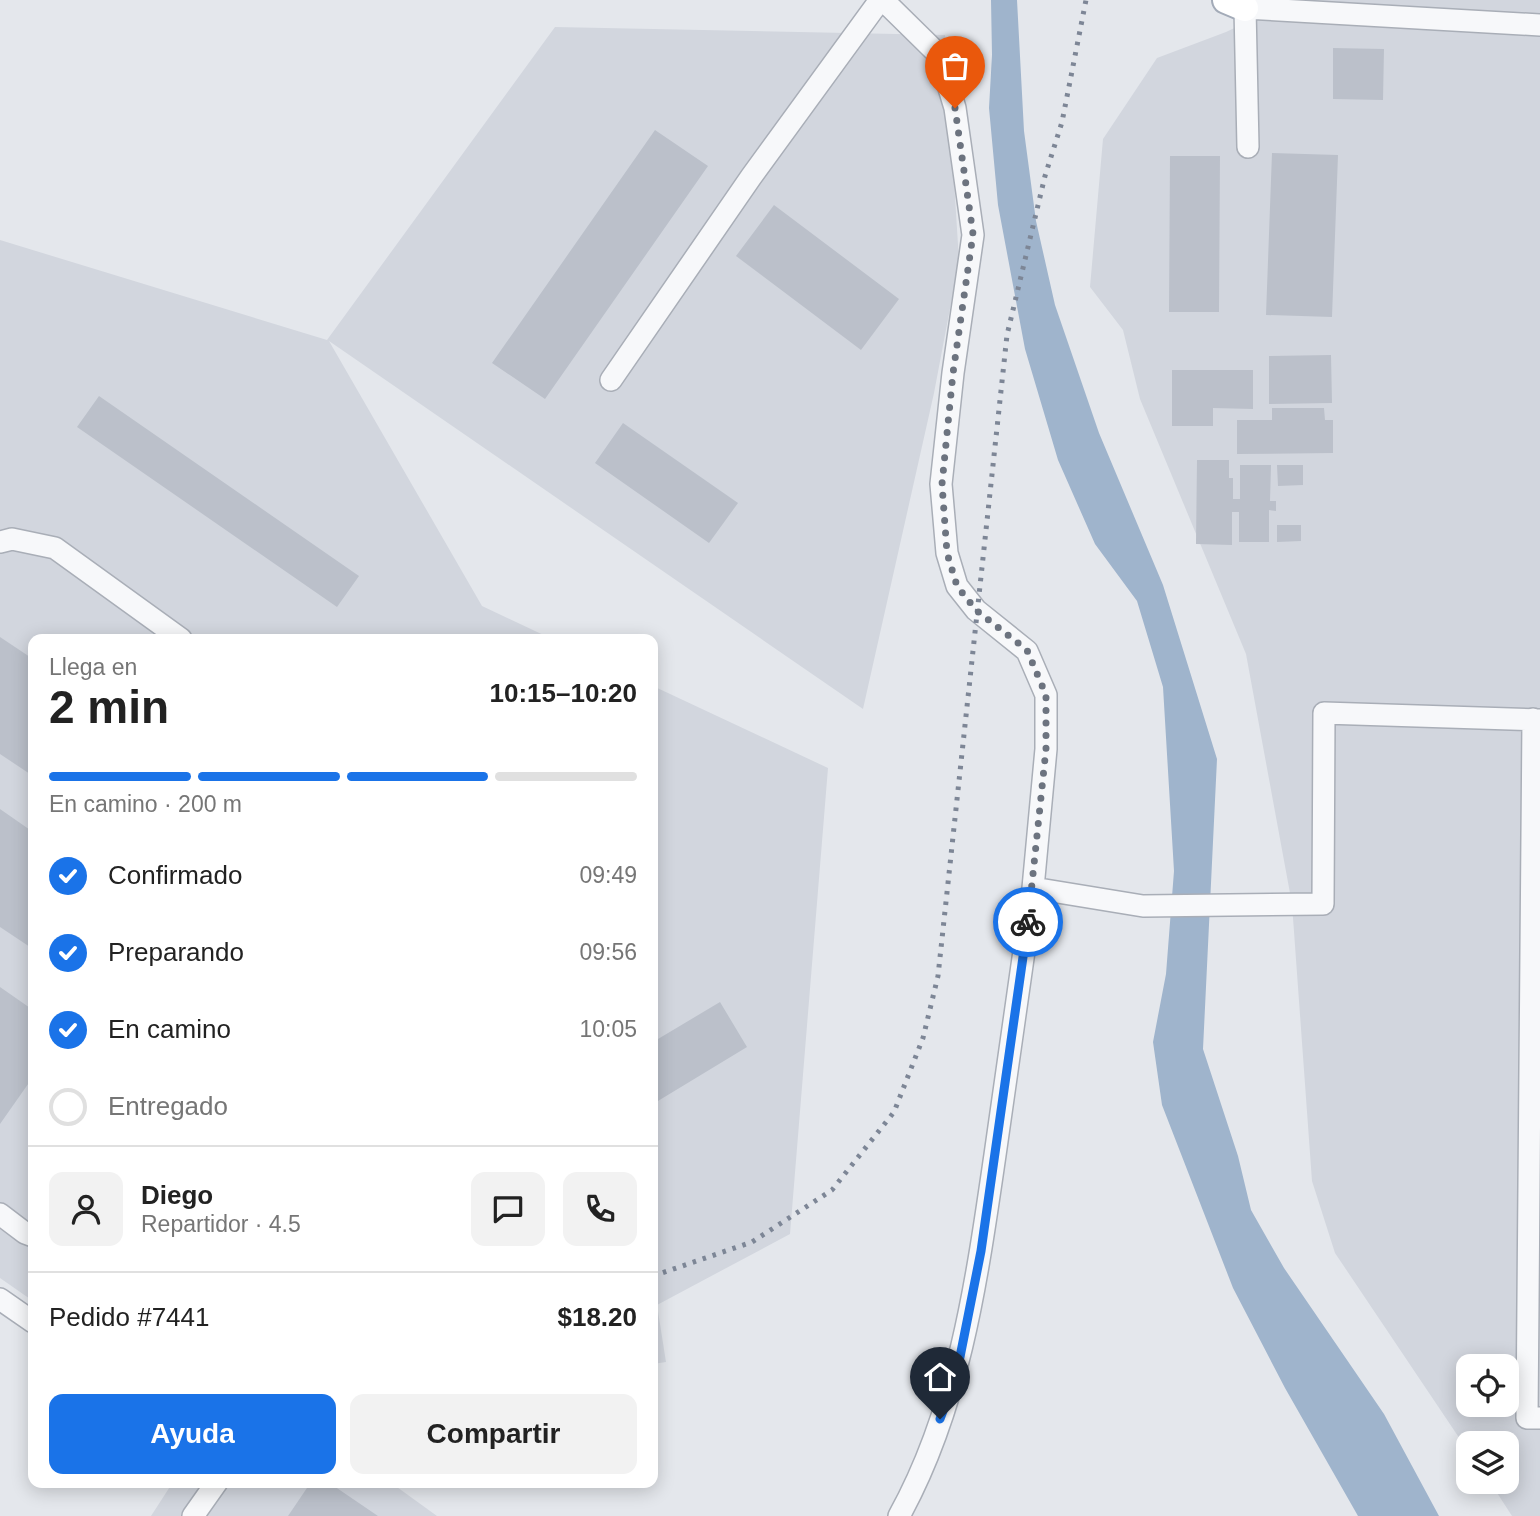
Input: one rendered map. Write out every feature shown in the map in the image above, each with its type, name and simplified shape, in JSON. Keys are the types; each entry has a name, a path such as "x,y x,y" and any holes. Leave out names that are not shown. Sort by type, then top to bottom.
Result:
{"street":[{"path":"611,380 751,177 882,0 939,55 955,108 973,234 953,373 942,484 947,553 957,586 976,610 1027,650 1046,695 1046,749 1034,888 981,1251 956,1377 917,1483 899,1516"},
{"path":"1248,147 1242,3 1540,25"},
{"path":"0,542 12,539 55,548 174,634"},
{"path":"1034,888 1143,906 1323,904 1324,713 1536,719 1527,1418 1540,1418"},
{"path":"0,1213 28,1234"},
{"path":"0,1299 28,1319"},
{"path":"192,1516 213,1488"}],"shaded area":[{"path":"1294,0 1540,0 1540,1516 1512,1516 1498,1494 1519,1494 1519,1431 1456,1431 1456,1433 1335,1253 1312,1181 1292,904 1246,654 1140,399 1123,330 1090,287 1103,139 1157,58 1226,32"},
{"path":"555,27 945,35 959,261 934,393 863,709 329,341 482,606 541,634 28,634 28,1298 0,1278 0,240 327,340"},
{"path":"658,688 828,768 790,1234 658,1304"},
{"path":"658,1311 666,1362 658,1363"},
{"path":"169,1488 398,1488 437,1516 151,1516"}],"water":[{"path":"991,0 1017,0 1024,131 1036,221 1055,305 1099,433 1163,585 1217,759 1203,1049 1238,1156 1251,1210 1284,1268 1384,1414 1439,1516 1358,1516 1285,1388 1233,1288 1162,1105 1153,1042 1166,974 1174,871 1163,687 1137,601 1095,544 1058,460 1025,349 998,205 989,108"}],"building":[{"path":"1333,48 1384,49 1383,100 1333,99"},
{"path":"655,130 708,166 545,399 492,363"},
{"path":"1272,153 1338,155 1332,317 1266,315"},
{"path":"1170,156 1220,156 1219,312 1169,312"},
{"path":"774,205 899,299 861,350 736,256"},
{"path":"1331,355 1332,403 1269,404 1269,356"},
{"path":"1172,370 1253,370 1253,409 1213,408 1213,426 1172,426"},
{"path":"99,396 359,576 337,607 77,427"},
{"path":"1272,408 1324,408 1325,420 1333,420 1333,453 1237,454 1237,420 1272,420"},
{"path":"623,423 738,503 709,543 595,463"},
{"path":"1197,460 1229,460 1229,478 1233,478 1233,499 1240,499 1240,465 1271,465 1270,501 1276,501 1276,511 1269,510 1269,542 1239,542 1239,512 1232,512 1232,545 1196,544"},
{"path":"1277,465 1303,465 1303,485 1278,486"},
{"path":"1277,525 1301,525 1301,541 1277,542"},
{"path":"0,637 28,656 28,773 0,754"},
{"path":"0,809 28,829 28,946 0,927"},
{"path":"0,987 28,1007 28,1084 0,1124"},
{"path":"720,1002 747,1047 658,1101 658,1039"},
{"path":"307,1488 337,1488 378,1516 288,1516"}],"railway":[{"path":"658,1274 752,1242 832,1190 894,1112 923,1038 938,976 1007,335 1045,176 1062,122 1086,0"}],"way so far":[{"path":"955,108 973,234 953,373 942,484 947,553 957,586 976,610 1027,650 1046,695 1046,749 1034,888 1028,922"}],"route":[{"path":"940,1419 956,1377 981,1251 1028,922"}]}
